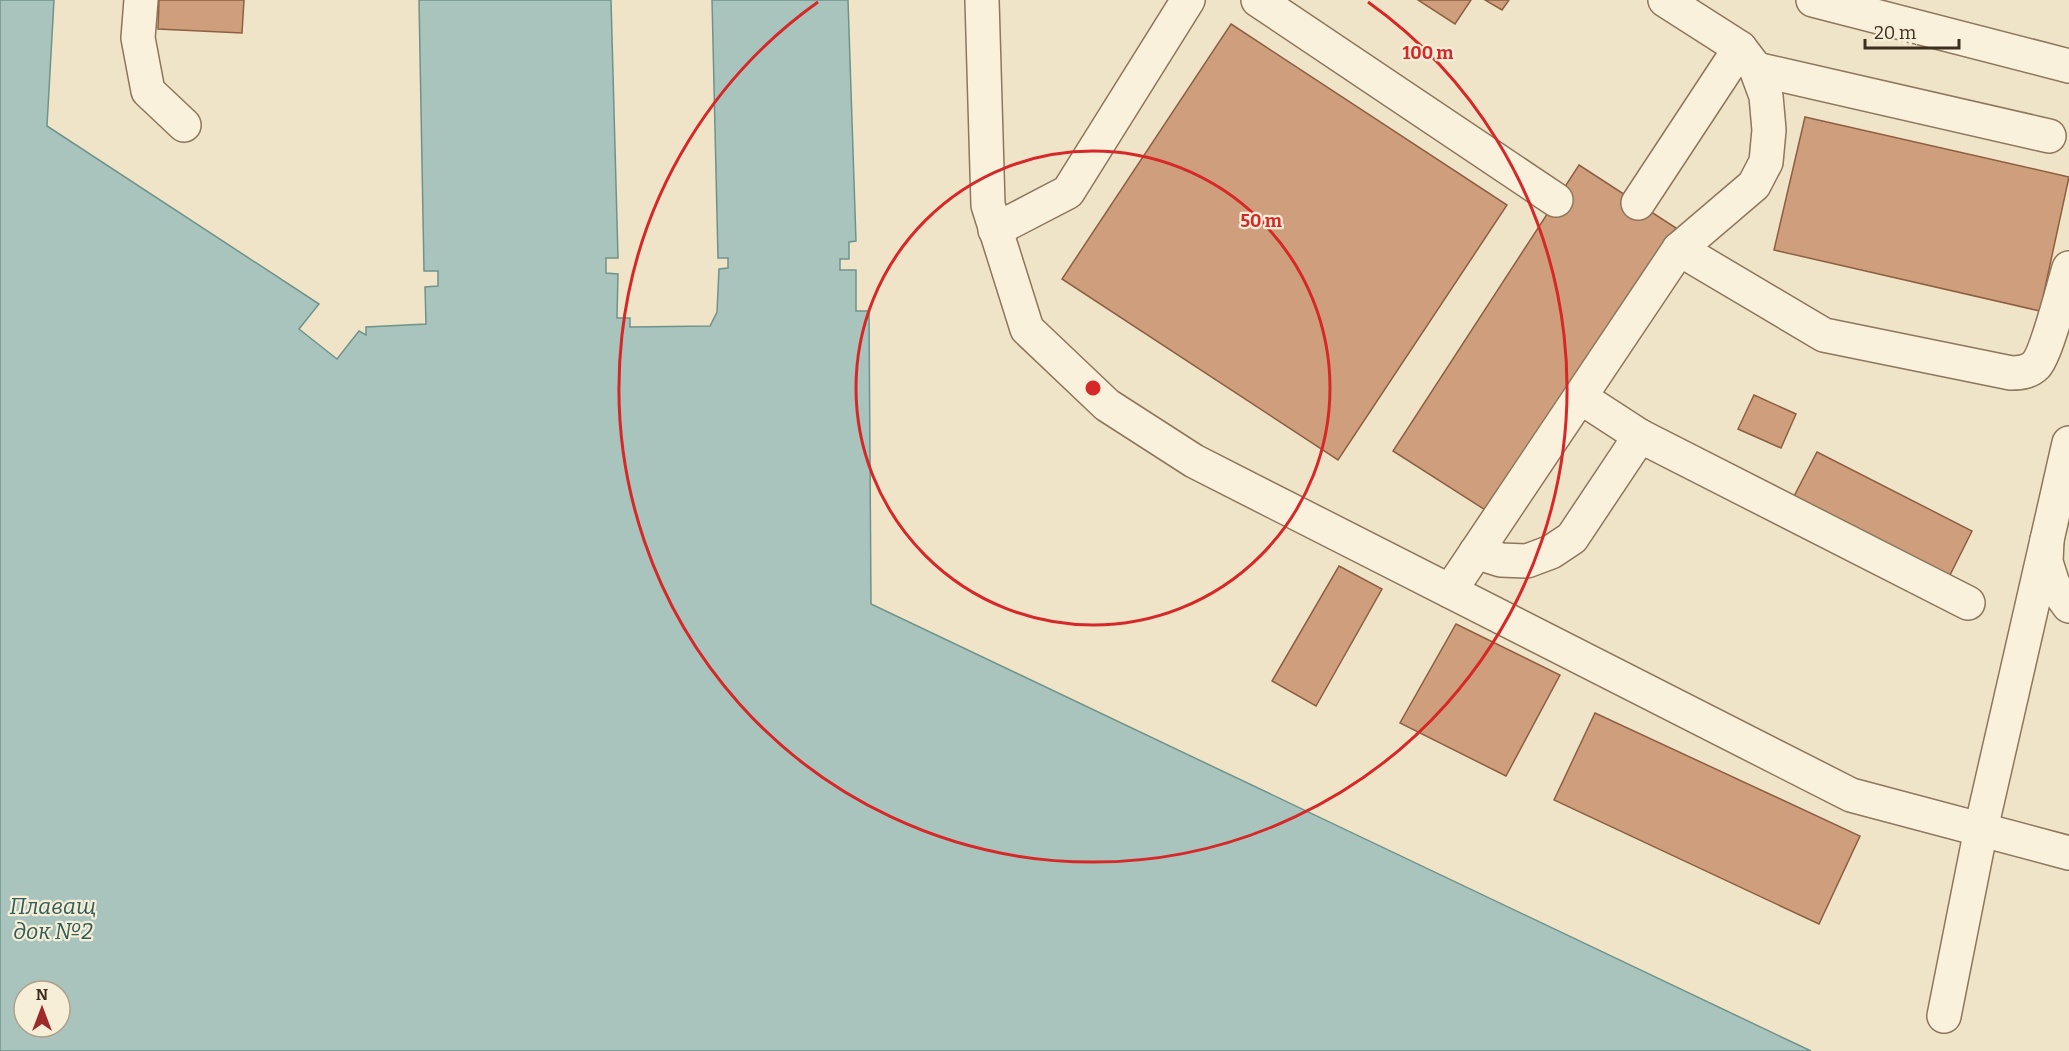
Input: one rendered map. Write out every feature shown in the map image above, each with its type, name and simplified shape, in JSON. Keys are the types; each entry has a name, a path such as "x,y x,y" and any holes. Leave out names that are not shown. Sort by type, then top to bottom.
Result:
{"lane":[{"path":"141,0 138,38 148,92 184,125"},
{"path":"982,0 988,205 995,230 1027,329 1107,405 1194,461 1851,795 2069,853"},
{"path":"995,230 1068,192 1188,0"},
{"path":"1258,0 1556,200"},
{"path":"1665,0 1748,58 2049,136"},
{"path":"1813,0 2069,66"},
{"path":"1450,591 1679,249 1754,185 1766,162 1769,130 1766,96 1748,58"},
{"path":"1638,203 1748,58"},
{"path":"1679,249 1824,335 2011,374 2020,374 2029,370 2042,357 2069,268"},
{"path":"1580,397 1640,436 1968,603"},
{"path":"1476,552 1501,560 1527,561 1551,552 1572,538 1640,436"},
{"path":"1944,1016 1981,829 2069,443"},
{"path":"2047,540 2046,562 2053,584 2069,606"}],"water":[{"name":"Плаващ док №2","path":"0,0 54,0 47,126 319,304 299,329 337,359 359,331 366,335 366,327 426,324 425,287 438,286 438,271 424,271 419,0 611,0 618,258 606,258 606,273 618,274 617,318 630,318 630,327 710,326 717,312 719,269 728,268 728,258 718,258 712,0 848,0 856,241 849,242 849,259 840,259 840,270 856,270 856,311 869,311 871,604 1811,1051 0,1051"}],"building":[{"path":"159,0 244,0 242,33 158,29"},
{"path":"1418,0 1471,0 1455,24"},
{"path":"1485,0 1509,0 1502,10"},
{"path":"1231,24 1507,205 1338,460 1062,279"},
{"path":"1805,117 2069,177 2040,311 1774,250"},
{"path":"1579,165 1676,228 1490,513 1393,451"},
{"path":"1754,395 1796,414 1781,448 1738,429"},
{"path":"1817,452 1972,531 1947,581 1791,502"},
{"path":"1339,566 1382,589 1316,706 1272,681"},
{"path":"1456,624 1560,675 1506,776 1400,723"},
{"path":"1595,713 1860,836 1819,924 1554,800"}]}
